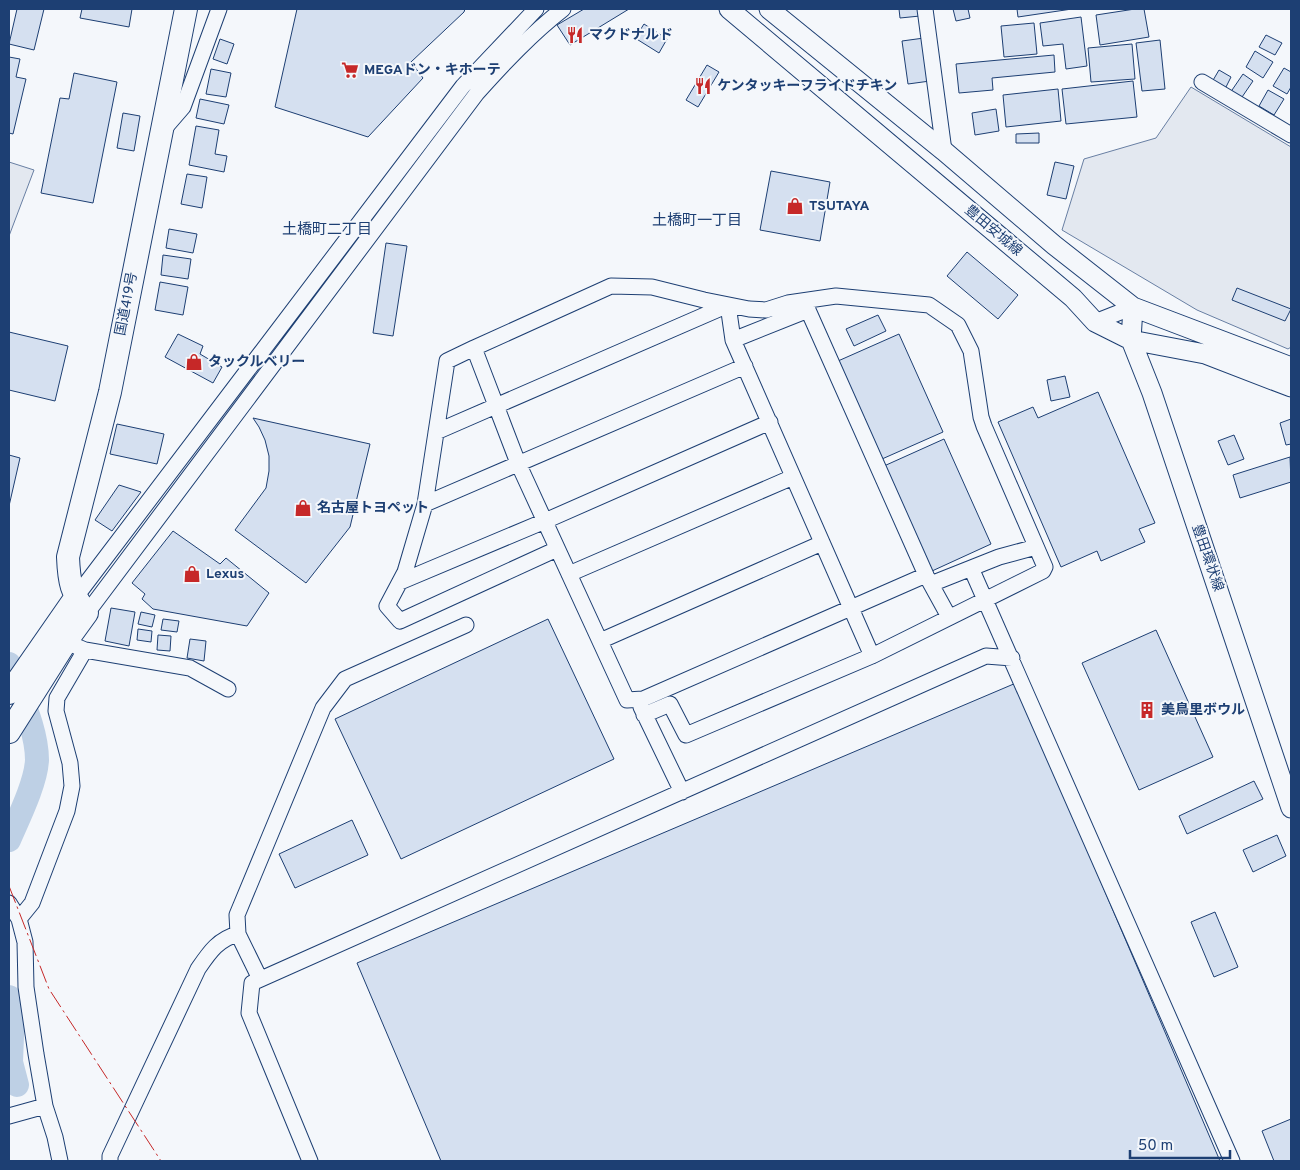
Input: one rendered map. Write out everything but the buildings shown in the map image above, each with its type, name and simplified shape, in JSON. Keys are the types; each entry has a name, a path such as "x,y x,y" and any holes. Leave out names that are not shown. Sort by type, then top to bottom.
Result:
{"highway":[{"name":"国道419号","path":"81,605 68,579 68,557 110,392 186,9"},
{"path":"9,732 37,686 75,646 81,605"},
{"path":"9,692 27,666 81,605"}],"main road":[{"name":"豊田安城線","path":"729,9 1072,298 1095,322 1131,340 1204,354 1291,387"},
{"name":"豊田安城線","path":"769,9 944,151 1054,245 1133,307 1290,364"},
{"name":"豊田環状線","path":"1133,307 1131,340 1152,393 1291,808"}],"street":[{"path":"162,132 183,107 219,9"},
{"path":"81,605 463,86 536,9"},
{"path":"81,605 476,93 509,57 545,23 564,9"},
{"path":"925,9 944,151"},
{"path":"1202,82 1291,135"},
{"path":"557,549 400,621 387,606 405,572 425,504 447,361 610,286 652,287 749,309 766,310 788,303 806,305"},
{"path":"667,697 686,735 873,656 1043,571 1045,566 980,417 971,351 958,324 929,305 836,296 806,305 734,340"},
{"path":"728,305 734,340 873,656"},
{"path":"436,432 728,305"},
{"path":"806,305 928,579 949,617"},
{"path":"1095,322 1133,307"},
{"path":"474,348 518,463 627,700 667,697"},
{"path":"425,504 745,366"},
{"path":"400,582 545,521 770,422"},
{"path":"569,574 794,477"},
{"path":"600,641 822,543"},
{"path":"644,715 667,697 851,608 928,579 972,568 1036,547"},
{"path":"972,568 1232,1161"},
{"path":"260,979 238,934 237,915 323,708 345,679 466,625"},
{"path":"60,1161 45,1106 26,987 25,942 14,910 32,903 68,811 72,786 70,762 56,711 57,698 75,646 190,668 228,689"},
{"path":"310,1161 250,1013 252,983 986,656 1012,658"},
{"path":"637,699 682,792"},
{"path":"110,1161 113,1149 198,969 219,942 238,934"},
{"path":"9,1116 45,1106"}],"shaded area":[{"path":"1191,87 1291,147 1291,347 1288,349 1197,310 1062,230 1084,159 1156,138"},
{"path":"9,162 34,170 9,236"}],"waterway":[{"path":"9,664 31,724 37,760 30,790 9,840"},
{"path":"9,997 13,1011 11,1062 17,1085"}],"power":[{"path":"9,886 49,989 161,1161"}],"place":[{"name":"マクドナルド","path":"575,35"},
{"name":"MEGAドン・キホーテ","path":"350,70"},
{"name":"ケンタッキーフライドチキン","path":"703,86"},
{"name":"TSUTAYA","path":"795,206"},
{"name":"タックルベリー","path":"194,362"},
{"name":"名古屋トヨペット","path":"303,508"},
{"name":"Lexus","path":"192,574"},
{"name":"美鳥里ボウル","path":"1147,710"}],"district":[{"name":"土橋町一丁目","path":"697,221"},
{"name":"土橋町二丁目","path":"327,230"}]}
